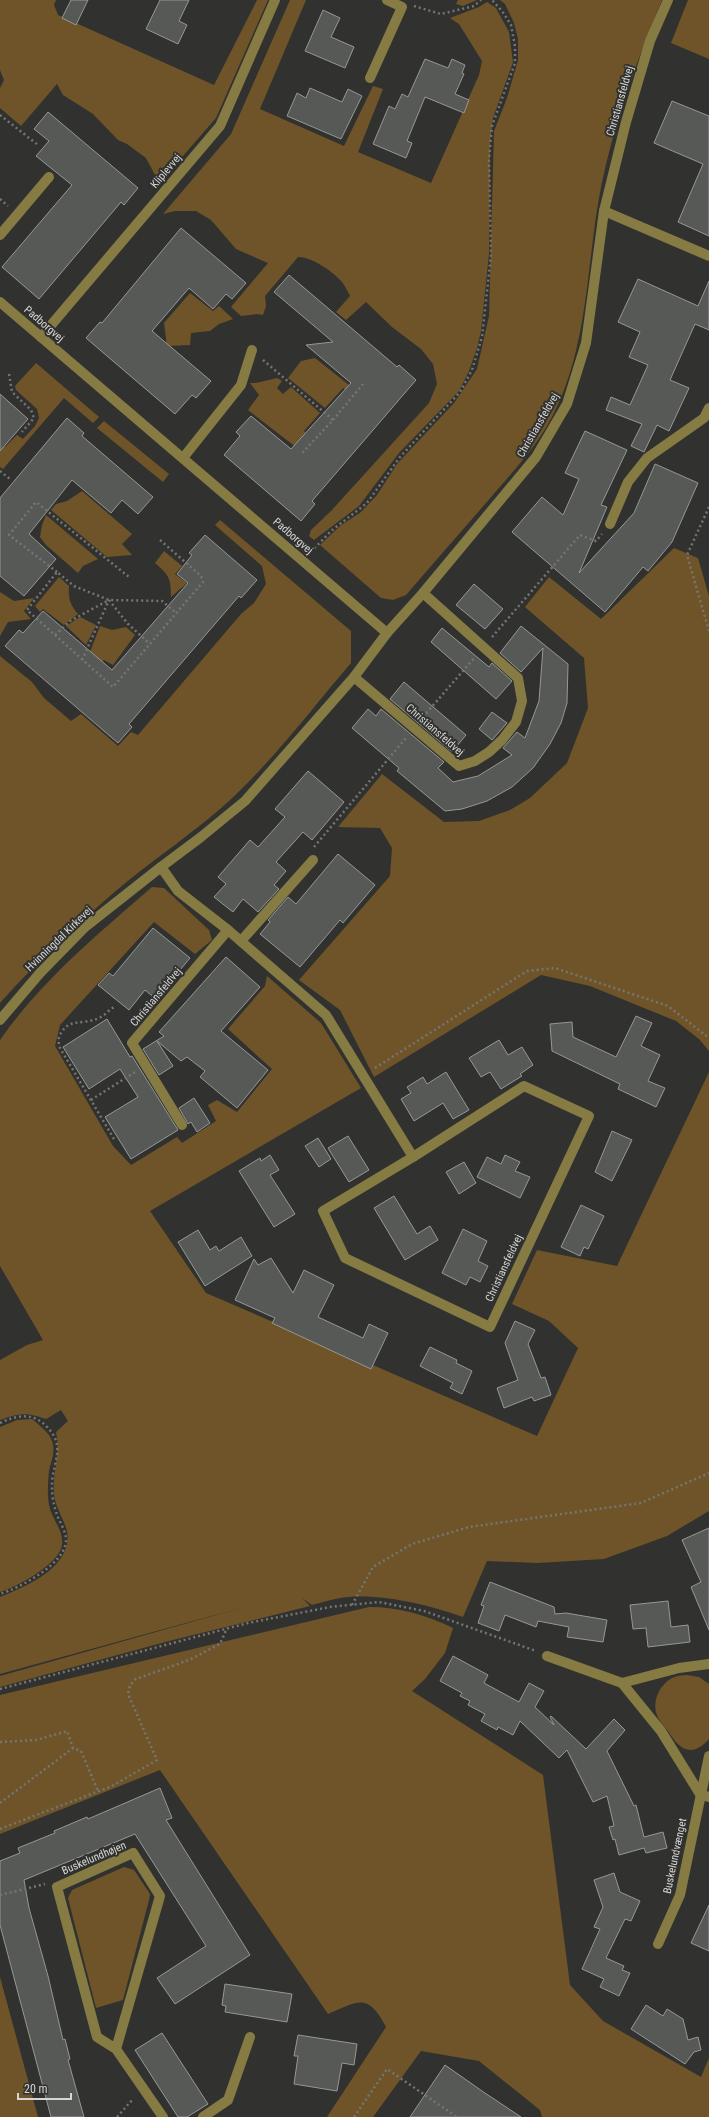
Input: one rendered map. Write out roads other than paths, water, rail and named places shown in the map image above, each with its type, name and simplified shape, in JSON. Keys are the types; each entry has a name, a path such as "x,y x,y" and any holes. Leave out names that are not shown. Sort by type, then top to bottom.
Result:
{"street":[{"name":"Kliplevvej","path":"41,337 220,126 275,0"},
{"path":"370,78 402,7 387,0"},
{"name":"Christiansfeldvej","path":"161,867 201,838 244,801 354,677 387,633 423,593 536,457 567,404 586,343 604,211 626,122 650,41 668,0"},
{"path":"0,235 49,177"},
{"path":"604,211 709,256"},
{"name":"Padborgvej","path":"0,302 387,633"},
{"path":"183,458 241,385 252,350"},
{"path":"610,524 628,482 647,458 704,418 709,408"},
{"name":"Christiansfeldvej","path":"354,677 459,766 474,761 489,752 502,740 516,722 522,701 518,678 423,593"},
{"path":"241,941 313,860"},
{"path":"161,867 178,891 228,930 326,1015 413,1157"},
{"name":"Hvinningdal Kirkevej","path":"0,1020 40,973 85,928 161,867"},
{"name":"Christiansfeldvej","path":"182,1125 132,1043 228,930"},
{"name":"Christiansfeldvej","path":"524,1086 589,1116 490,1327 345,1258 323,1212 413,1157 524,1086"},
{"path":"547,1656 622,1683 661,1731 705,1796"},
{"path":"622,1683 679,1668 709,1664"},
{"name":"Buskelundvænget","path":"658,1944 680,1895 705,1796 709,1756"},
{"name":"Buskelundhøjen","path":"116,2049 160,1896 133,1852 57,1887 97,2037 116,2049 163,2117"},
{"path":"203,2117 228,2100 250,2037"}]}
